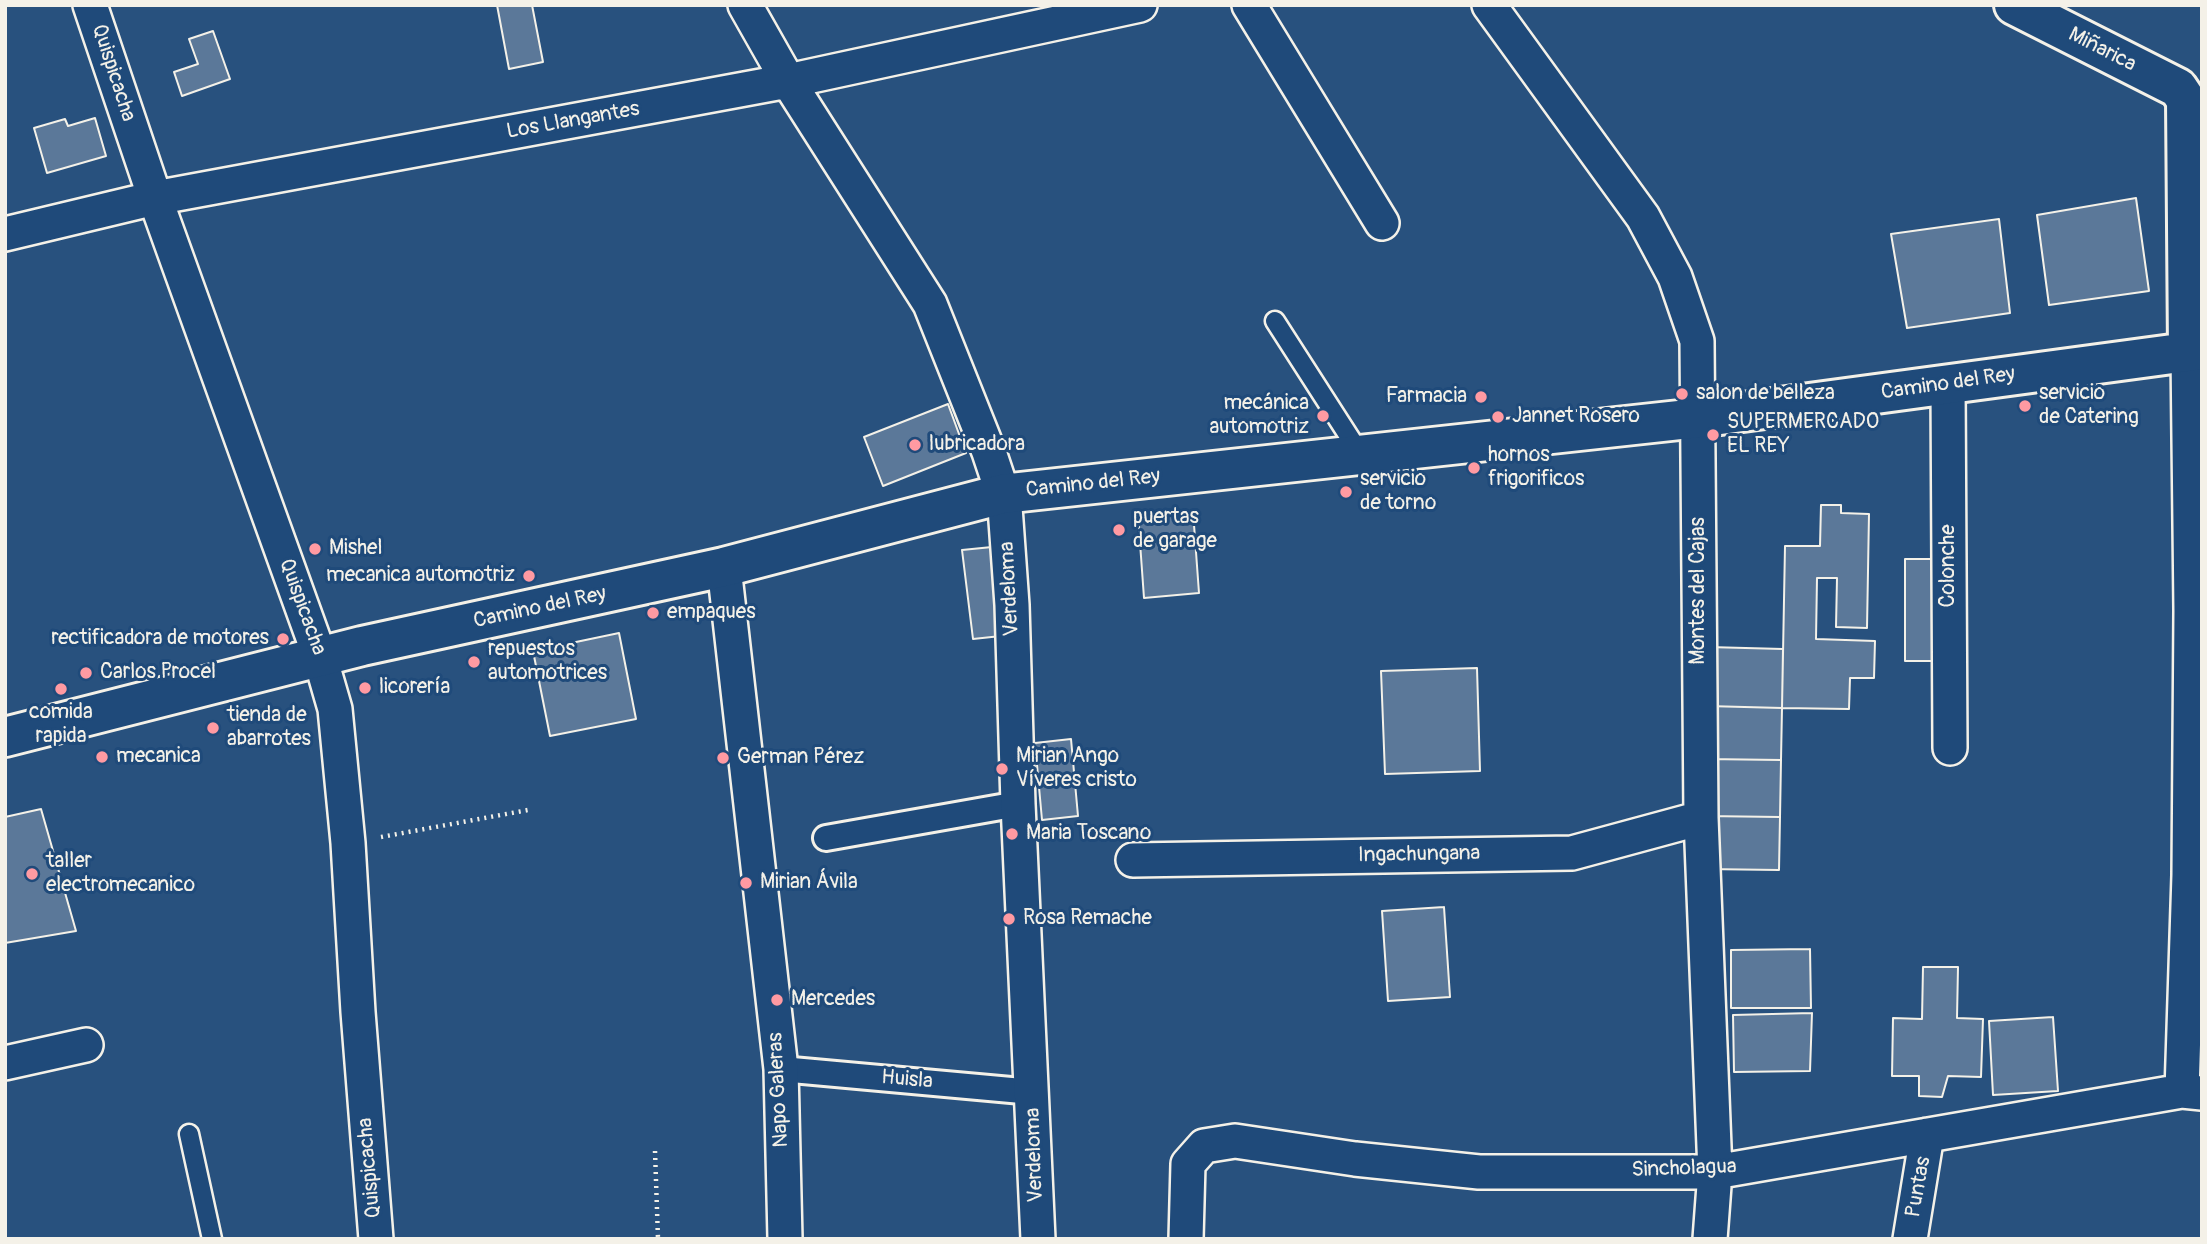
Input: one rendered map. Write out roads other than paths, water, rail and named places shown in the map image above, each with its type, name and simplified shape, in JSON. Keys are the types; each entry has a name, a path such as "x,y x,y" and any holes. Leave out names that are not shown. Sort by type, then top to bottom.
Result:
{"street":[{"name":"Quispicacha","path":"90,5 155,198 320,657 335,709 348,843 376,1239"},
{"name":"Verdeloma","path":"745,5 788,81 930,304 989,452 1002,494 1012,605 1018,804 1038,1239"},
{"name":"Los Llangantes","path":"5,234 155,198 788,81 1140,5"},
{"path":"1249,5 1382,223"},
{"name":"Montes del Cajas","path":"1489,5 1643,217 1675,277 1698,341 1701,818 1715,1172 1710,1239"},
{"name":"Miñarica","path":"2014,5 2178,88 2186,100 2195,351"},
{"path":"2192,1092 2195,873 2195,351"},
{"name":"Camino del Rey","path":"5,737 320,657 724,567 1002,494 1698,418 2195,351"},
{"name":"Colonche","path":"1948,384 1950,748"},
{"name":"Napo Galeras","path":"724,567 780,1069 785,1239"},
{"path":"827,838 1018,804"},
{"name":"Ingachungana","path":"1133,859 1572,853 1701,818"},
{"path":"5,1063 86,1045"},
{"name":"Huisla","path":"780,1069 1033,1092"},
{"name":"Sincholagua","path":"1186,1239 1188,1164 1204,1146 1235,1142 1355,1159 1479,1171 1715,1172 2192,1092"},
{"name":"Puntas","path":"1910,1239 1927,1135"}],"lane":[{"path":"1275,321 1361,455"},
{"path":"189,1134 212,1239"}],"place":[{"name":"salon de belleza","path":"1682,394"},
{"name":"Farmacia","path":"1481,397"},
{"name":"servicio de Catering","path":"2025,406"},
{"name":"mecánica automotriz","path":"1323,416"},
{"name":"Jannet Rosero","path":"1498,417"},
{"name":"SUPERMERCADO EL REY","path":"1713,435"},
{"name":"lubricadora","path":"915,445"},
{"name":"hornos frigorificos","path":"1474,468"},
{"name":"servicio de torno","path":"1346,492"},
{"name":"puertas de garage","path":"1119,530"},
{"name":"Mishel","path":"315,549"},
{"name":"mecanica automotriz","path":"529,576"},
{"name":"empaques","path":"653,613"},
{"name":"rectificadora de motores","path":"283,639"},
{"name":"repuestos automotrices","path":"474,662"},
{"name":"Carlos Procel","path":"86,673"},
{"name":"licorería","path":"365,688"},
{"name":"comida rapida","path":"61,689"},
{"name":"tienda de abarrotes","path":"213,728"},
{"name":"mecanica","path":"102,757"},
{"name":"German Pérez","path":"723,758"},
{"name":"Mirian Ango Víveres cristo","path":"1002,769"},
{"name":"Maria Toscano","path":"1012,834"},
{"name":"taller electromecanico","path":"32,874"},
{"name":"Mirian Ávila","path":"746,883"},
{"name":"Rosa Remache","path":"1009,919"},
{"name":"Mercedes","path":"777,1000"}]}
